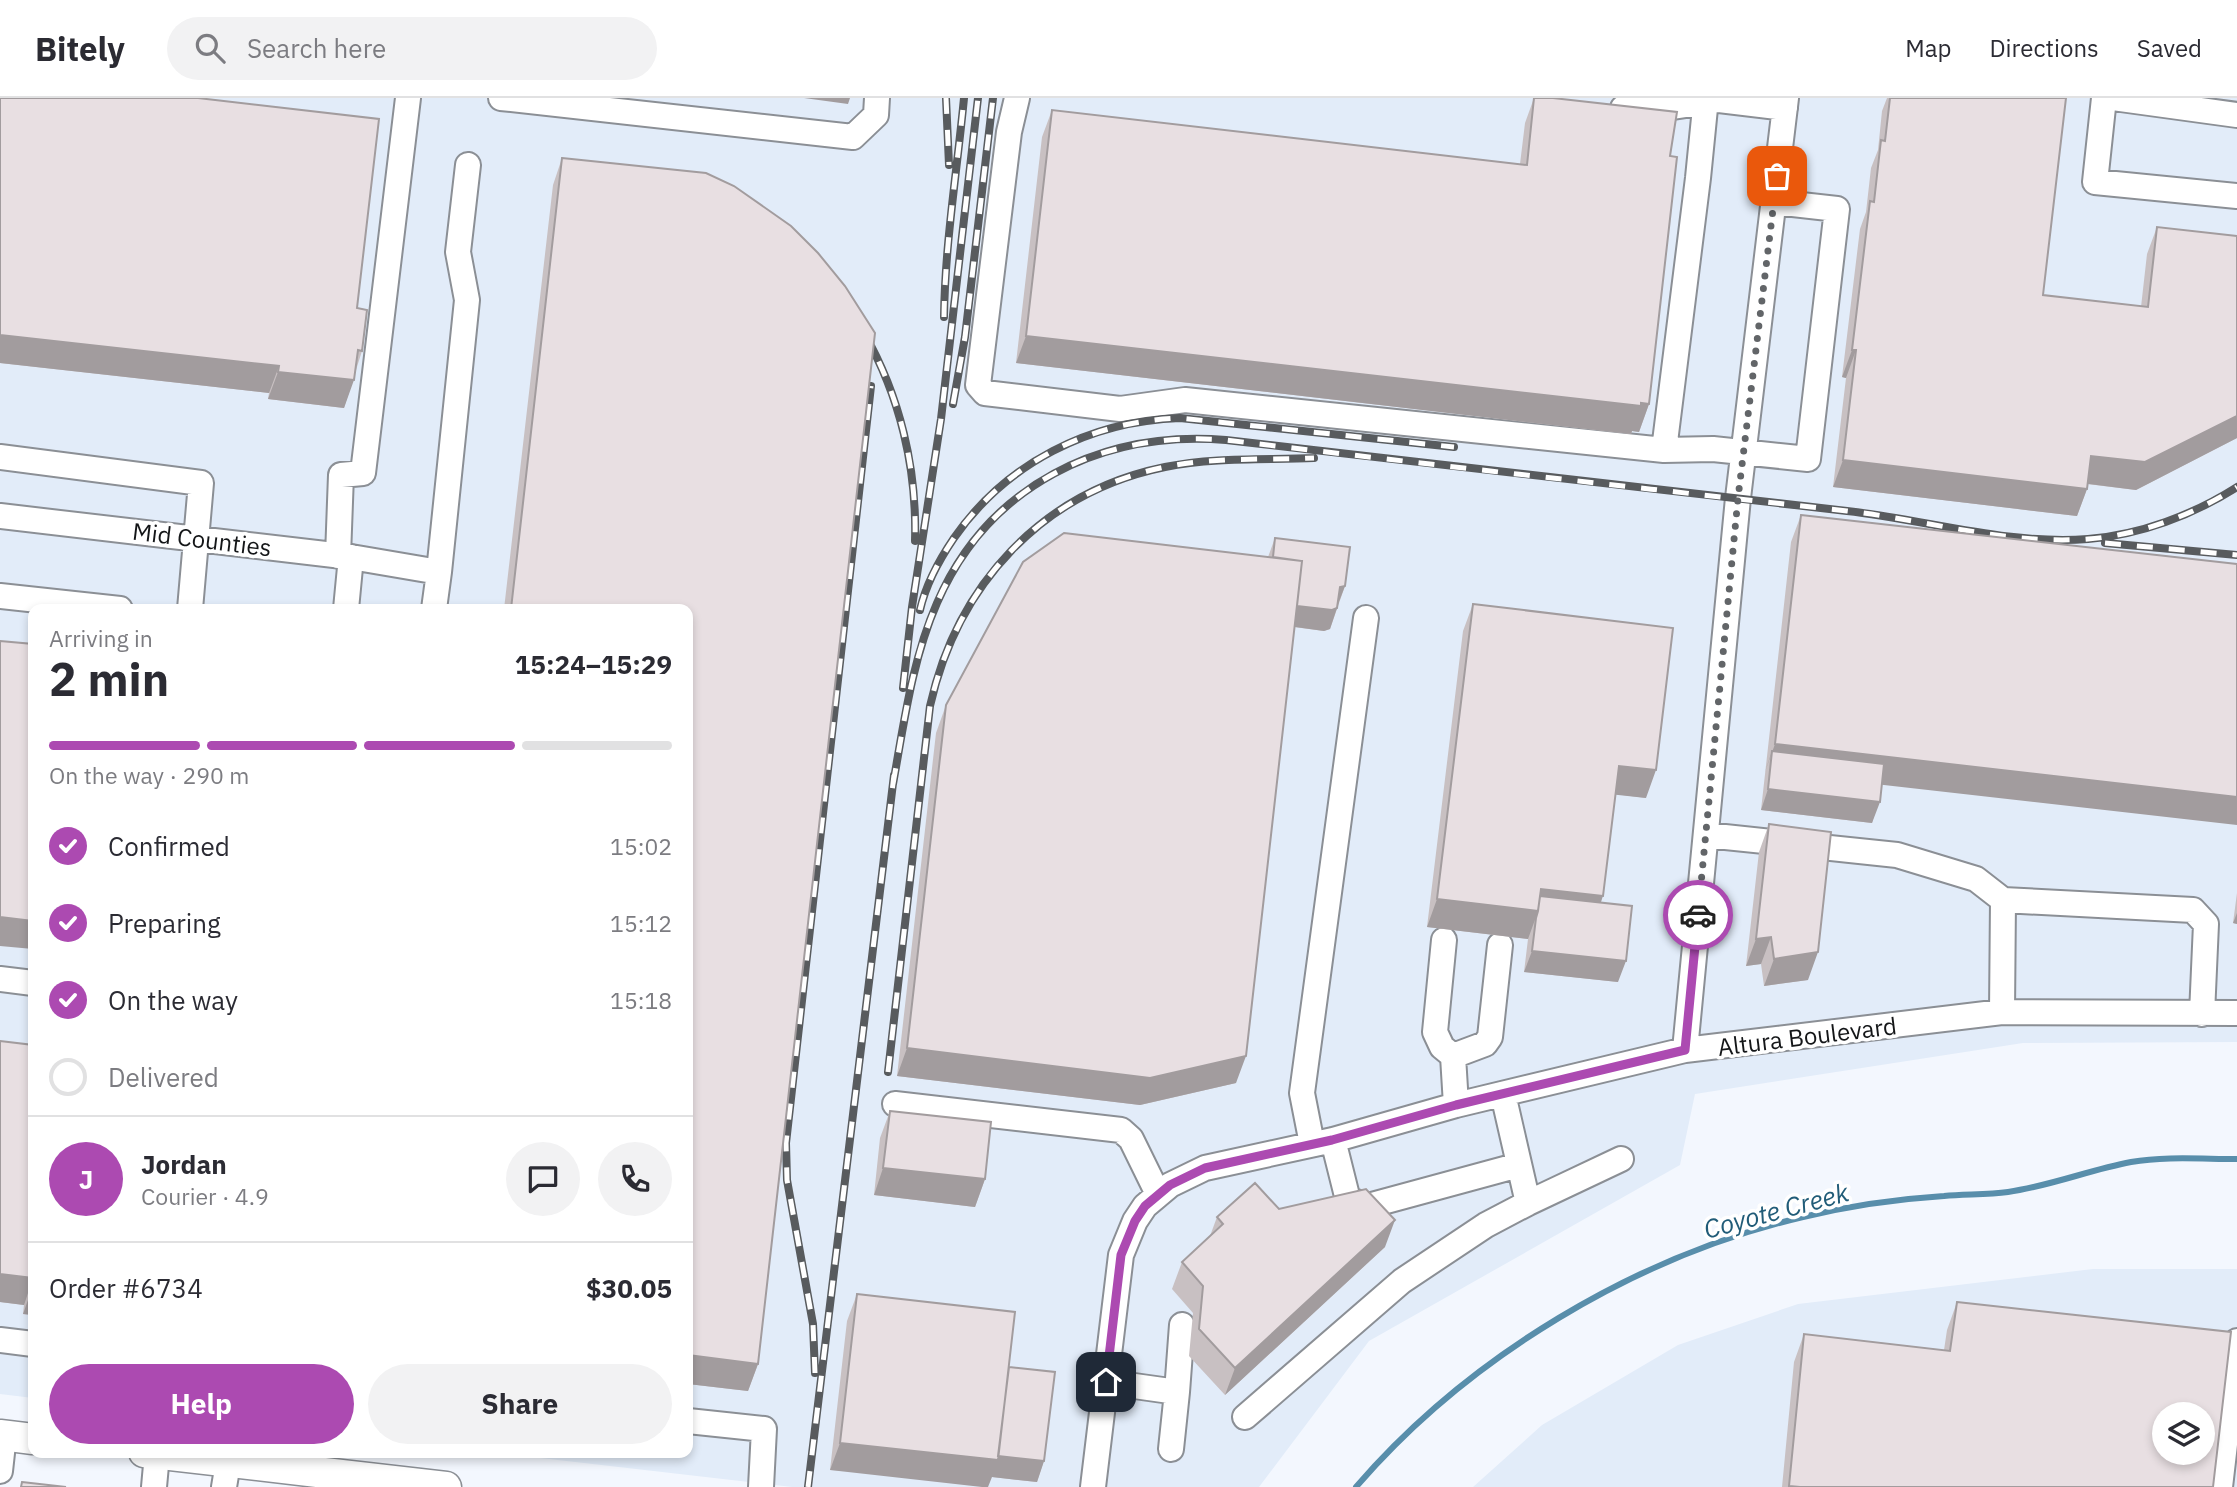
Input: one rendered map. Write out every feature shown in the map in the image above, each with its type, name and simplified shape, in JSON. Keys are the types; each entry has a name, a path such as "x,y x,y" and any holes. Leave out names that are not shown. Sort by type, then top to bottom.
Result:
{"main road":[{"path":"2,1435 28,1438"},
{"path":"182,1458 239,1467 438,1487"}],"street":[{"path":"346,604 341,475 363,473 408,98"},
{"path":"501,98 853,137 876,115 877,98"},
{"path":"1017,98 1009,132 978,385 985,393 1120,409 1185,400 1664,450 1713,449 1808,459 1837,209 1774,202"},
{"path":"2104,98 2095,182 2237,197"},
{"path":"2113,98 2237,115"},
{"path":"1664,450 1706,100"},
{"path":"1604,106 1653,110 1706,100 1785,103 1744,451 1685,1050"},
{"path":"435,604 467,300 457,252 468,164"},
{"path":"0,457 201,483 190,604"},
{"name":"Mid Counties","path":"0,516 345,556 439,572"},
{"path":"0,596 74,604"},
{"path":"1366,618 1302,1093 1347,1196 1350,1200 1368,1206 1519,1165"},
{"path":"1706,835 1897,855 1976,879 2003,900 2193,910 2206,924 2202,1014"},
{"path":"2002,1012 2003,900"},
{"path":"1444,940 1435,1032 1442,1047 1453,1056 1456,1105"},
{"path":"1453,1056 1482,1046 1490,1037 1500,945"},
{"path":"0,979 28,982"},
{"name":"Altura Boulevard","path":"1093,1487 1121,1255 1135,1221 1145,1206 1170,1185 1205,1168 1322,1142 1456,1105 1685,1050 2002,1012 2237,1013"},
{"path":"1503,1094 1528,1203"},
{"path":"895,1104 1121,1130 1131,1139 1158,1194"},
{"path":"1245,1417 1402,1281 1475,1232 1528,1203 1621,1159"},
{"path":"1171,1448 1182,1325"},
{"path":"0,1340 28,1343"},
{"path":"2220,1487 2237,1341"},
{"path":"1106,1382 1177,1392"},
{"path":"693,1422 764,1429 761,1487"},
{"path":"0,1471 2,1435"},
{"path":"151,1458 154,1487"}],"shaded area":[{"path":"0,98 2237,98 2237,1042 2023,1043 1695,1094 1680,1165 1369,1341 1259,1487 792,1487 540,1458 693,1458 693,604 28,604 28,1397 0,1394"},
{"path":"2093,1269 2237,1269 2237,1487 1473,1487 1542,1425 1678,1345 1798,1304"}],"building":[{"path":"0,98 198,98 379,119 357,308 367,310 362,351 358,350 354,380 278,372 279,366 0,335"},
{"path":"1534,98 1677,112 1670,156 1677,157 1649,404 1641,403 1641,406 1026,336 1052,110 1527,165"},
{"path":"1890,98 2066,98 2043,295 2148,307 2157,227 2237,236 2237,416 2145,462 2091,456 2087,489 1843,460 1856,350 1852,350 1870,201 1874,202 1881,140 1885,141"},
{"path":"562,158 706,173 734,186 791,226 818,253 845,286 875,333 758,1364 693,1356 693,604 512,604"},
{"path":"1801,515 2237,564 2237,797 1775,744"},
{"path":"1064,533 1302,561 1246,1056 1150,1078 907,1048 946,705 1023,562"},
{"path":"1275,538 1350,547 1345,586 1340,587 1337,608 1332,610 1297,606 1302,561 1273,557"},
{"path":"1473,604 1673,628 1656,770 1619,766 1603,896 1541,889 1538,911 1437,899"},
{"path":"0,641 28,644 28,920 0,917"},
{"path":"1772,751 1884,764 1880,802 1768,789"},
{"path":"1769,824 1831,832 1818,952 1774,959 1771,937 1756,939"},
{"path":"1540,896 1632,906 1626,961 1532,951"},
{"path":"0,1041 28,1044 28,1277 0,1274"},
{"path":"890,1111 991,1122 985,1179 883,1168"},
{"path":"1255,1183 1279,1209 1366,1189 1395,1220 1235,1368 1199,1329 1203,1286 1182,1262 1223,1224 1217,1217"},
{"path":"857,1294 1015,1312 998,1460 840,1443"},
{"path":"1957,1302 2231,1332 2213,1487 1789,1486 1804,1334 1950,1351"},
{"path":"1009,1367 1055,1372 1044,1461 998,1456"},
{"path":"22,1482 66,1487 21,1487"}],"waterway":[{"name":"Coyote Creek","path":"1356,1487 1401,1440 1450,1395 1503,1355 1559,1318 1618,1285 1678,1257 1740,1234 1855,1206 1926,1197 2008,1192 2144,1160 2237,1159"}],"railway":[{"path":"946,98 949,165"},
{"path":"944,317 949,235 964,98"},
{"path":"903,688 912,607 941,419 978,98"},
{"path":"953,404 965,337 993,98"},
{"path":"864,333 877,357 904,433 913,487 915,541"},
{"path":"815,1373 813,1324 787,1180 786,1143 871,386"},
{"path":"920,610 929,582 948,546 975,511 999,488 1053,451 1114,427 1180,418 1454,447"},
{"path":"893,784 921,647 937,603 959,562 986,526 1018,497 1054,474 1094,456 1136,445 1180,439 1226,440 1847,511 1997,535 2057,540 2108,537 2146,528 2184,515 2237,487"},
{"path":"888,1072 930,706 943,662 961,621 984,584 1012,550 1044,522 1080,498 1121,479 1165,467 1202,462 1314,458"},
{"path":"2105,543 2237,555"},
{"path":"808,1487 894,775"}],"way so far":[{"path":"1698,915 1738,498 1777,176"}],"route":[{"path":"1106,1382 1121,1255 1135,1221 1145,1206 1158,1194 1205,1168 1332,1140 1456,1105 1685,1050 1698,915"}]}
